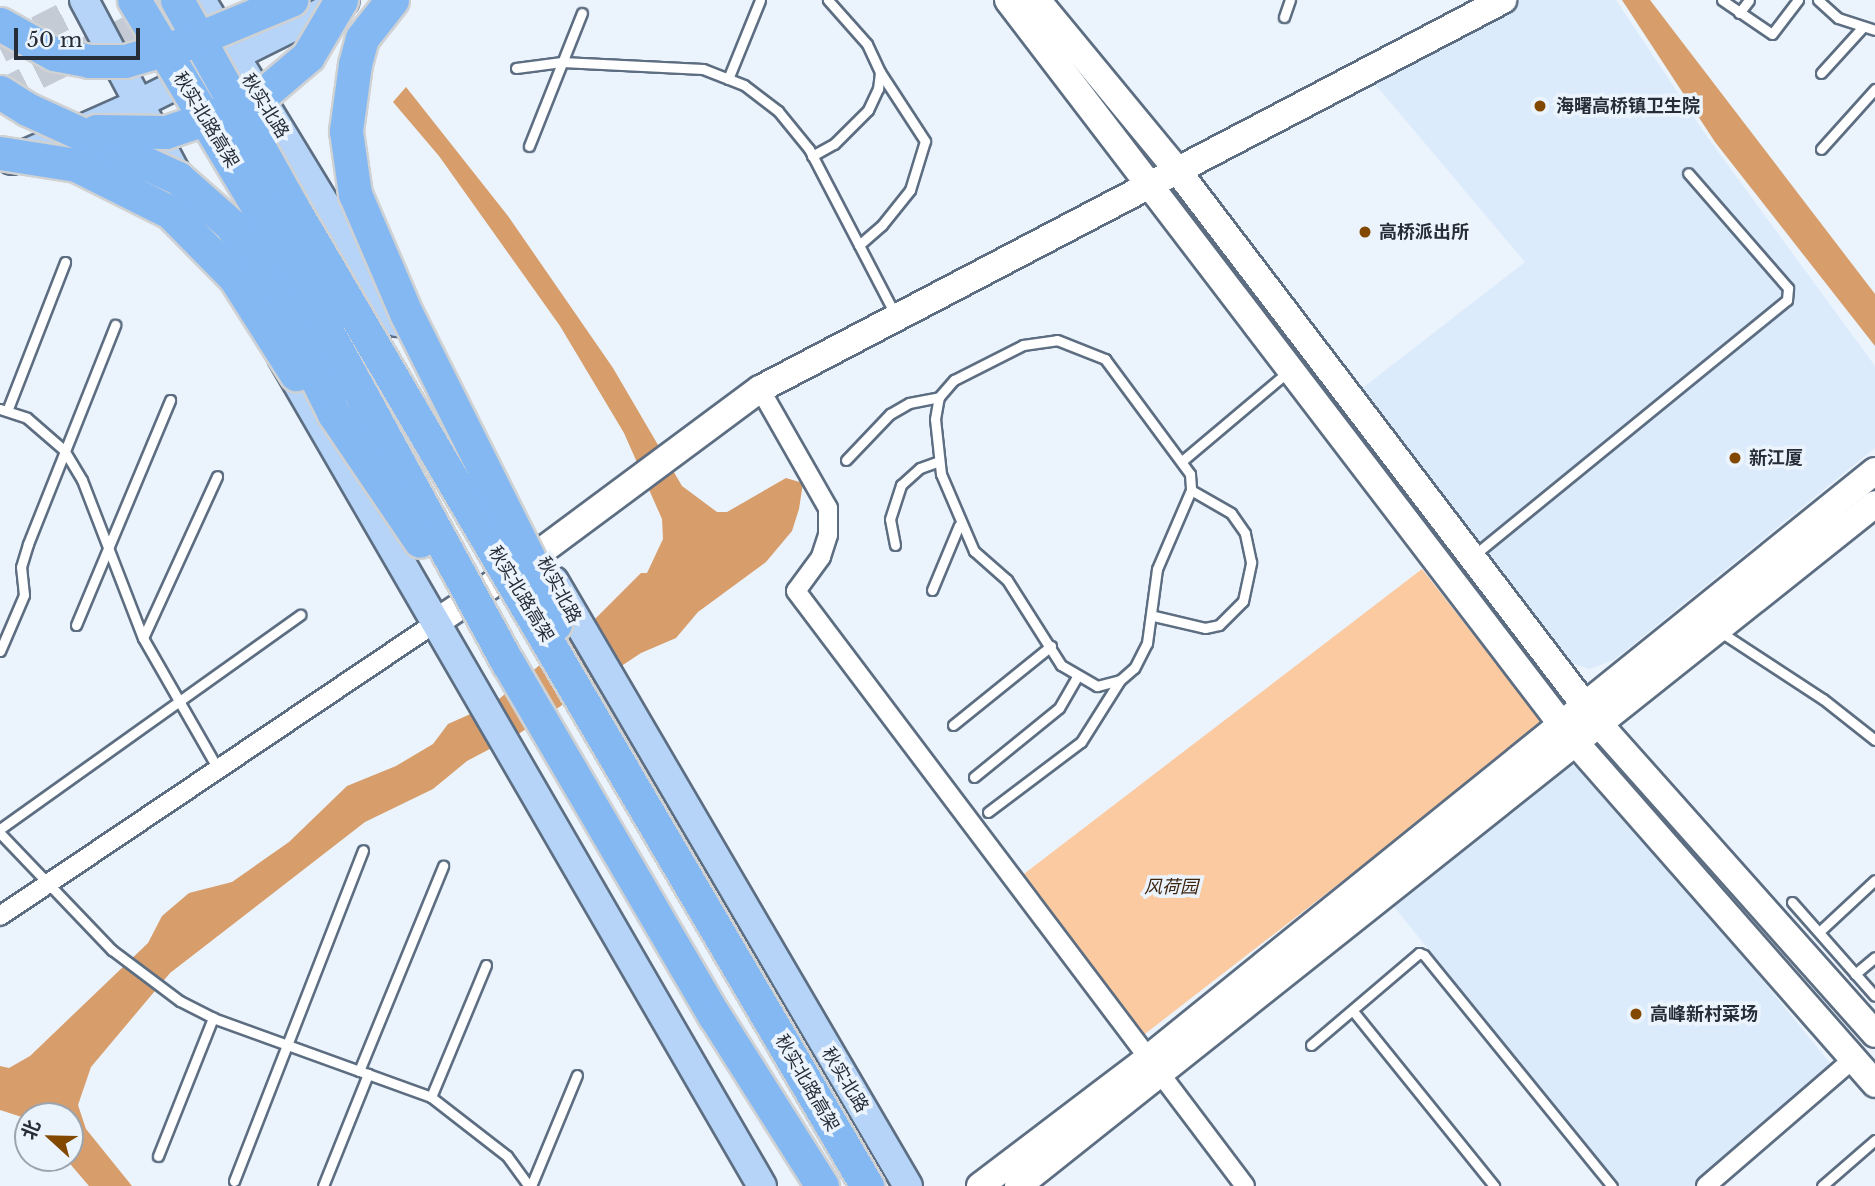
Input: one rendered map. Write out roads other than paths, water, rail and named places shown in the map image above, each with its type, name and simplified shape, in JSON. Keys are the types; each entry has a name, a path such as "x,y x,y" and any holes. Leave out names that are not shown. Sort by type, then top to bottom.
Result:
{"highway":[{"name":"秋实北路高架","path":"134,0 271,227 508,663 714,1015 822,1186"},
{"name":"秋实北路高架","path":"177,0 291,205 867,1186"},
{"path":"0,24 54,54 89,61 125,61 187,43 291,0"},
{"path":"0,140 82,130 166,132 254,102 309,56 341,0"},
{"path":"392,0 362,38 355,64 346,131 355,194 406,313 556,612 554,651"},
{"path":"0,92 27,110 178,177 231,225 297,335 334,414 426,550 481,645 508,663"},
{"path":"0,153 76,165 170,212 220,259 289,366 334,414"}],"main road":[{"path":"84,0 136,105 762,1186"},
{"name":"秋实北路","path":"201,0 540,554 588,646 908,1186"},
{"path":"0,165 136,105 348,0"}],"street":[{"path":"1008,0 1568,733 1875,1084"},
{"path":"1037,0 1177,170 1592,714 1875,1034"},
{"path":"0,916 540,554 760,389 1503,0"},
{"path":"760,389 828,508 828,535 821,557 796,591 1153,1068 1245,1186"},
{"path":"1018,1186 1153,1068 1592,714 1875,471"},
{"path":"1592,714 1716,629 1875,504"},
{"path":"1706,1186 1853,1059"},
{"path":"980,1186 1153,1068"}],"lane":[{"path":"728,79 760,0"},
{"path":"828,0 867,44 880,72 925,141 910,190 882,225 859,245"},
{"path":"1284,18 1290,0"},
{"path":"1722,0 1772,34 1798,0"},
{"path":"1739,13 1749,0"},
{"path":"1818,0 1838,18 1862,28 1875,30"},
{"path":"529,146 582,13"},
{"path":"1821,74 1862,28"},
{"path":"516,68 562,62 703,69 728,79 778,111 813,156 897,317"},
{"path":"813,156 834,144 868,110 880,72"},
{"path":"1821,149 1875,89"},
{"path":"1472,558 1787,300 1788,288 1688,173"},
{"path":"65,262 3,410 27,418 64,450 82,480 143,638 218,769"},
{"path":"0,650 24,595 20,566 115,325"},
{"path":"988,813 1081,742 1120,680 1134,668 1154,616 1157,569 1191,490 1182,461 1105,359 1057,340 997,355 954,380 939,397 935,419 939,461 959,525 989,568 1007,580 1061,665 1076,678 1097,686 1120,680"},
{"path":"1182,461 1291,369"},
{"path":"846,460 890,414 909,403 939,397"},
{"path":"76,625 170,400"},
{"path":"895,545 890,519 901,485 920,468 939,461"},
{"path":"143,638 218,476"},
{"path":"1154,616 1205,628 1219,625 1243,601 1251,562 1245,533 1231,513 1191,490"},
{"path":"932,590 959,525"},
{"path":"300,615 0,831 50,881 112,950 180,1001 212,1018 431,1097 507,1156 530,1186 577,1075"},
{"path":"1716,629 1823,699 1875,740"},
{"path":"953,725 1051,646"},
{"path":"974,777 1059,708 1076,678"},
{"path":"234,1181 363,850"},
{"path":"323,1186 363,1073 443,866"},
{"path":"1819,932 1875,880"},
{"path":"1792,902 1875,996"},
{"path":"1311,1045 1419,953 1424,955 1612,1186"},
{"path":"1855,974 1875,957"},
{"path":"431,1097 486,965"},
{"path":"1353,1011 1494,1186"},
{"path":"158,1156 212,1018"},
{"path":"1822,1186 1875,1140"}],"tunnel":[{"path":"0,49 97,0"},
{"path":"0,94 189,0"}],"place":[{"name":"海曙高桥镇卫生院","path":"1540,106"},
{"name":"高桥派出所","path":"1365,232"},
{"name":"新江厦","path":"1735,458"},
{"name":"高峰新村菜场","path":"1636,1014"}],"park label":[{"name":"风荷园","path":"1171,887"}]}
